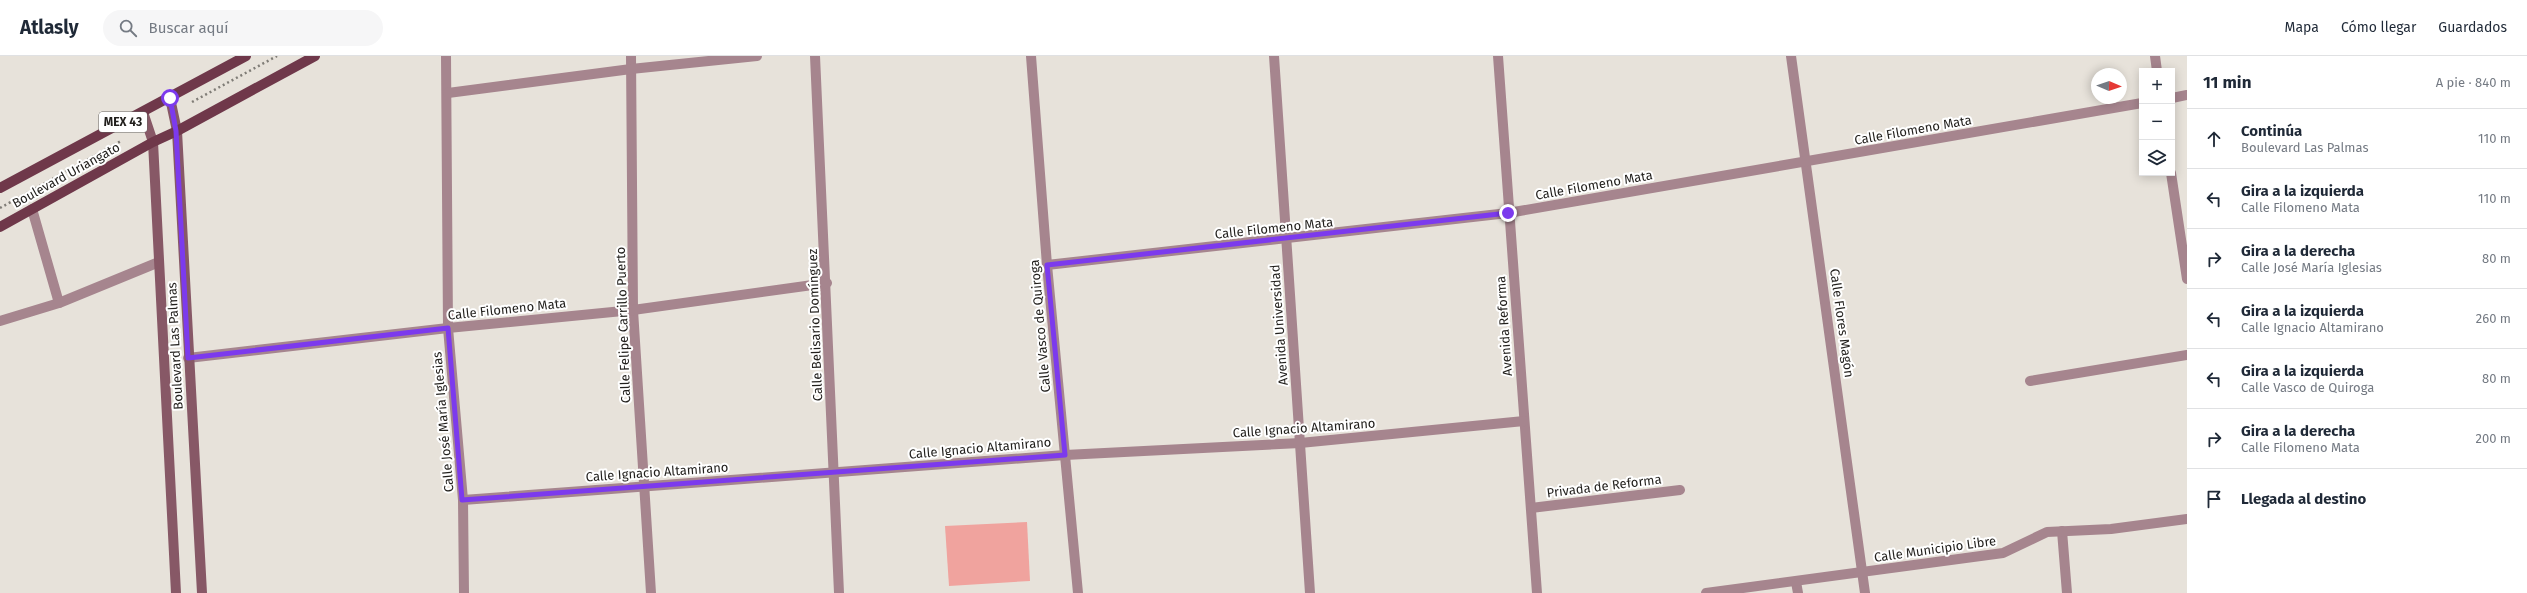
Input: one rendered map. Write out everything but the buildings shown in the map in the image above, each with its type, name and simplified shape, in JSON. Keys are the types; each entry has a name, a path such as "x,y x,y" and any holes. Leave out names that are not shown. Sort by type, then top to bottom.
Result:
{"main road":[{"name":"Boulevard Uriangato","path":"0,188 246,56"},
{"name":"Boulevard Uriangato","path":"0,227 152,142 176,131 315,56"}],"street":[{"name":"Calle José María Iglesias","path":"446,56 448,93 448,328 462,500 464,593"},
{"name":"Calle Felipe Carrillo Puerto","path":"631,56 633,310 651,593"},
{"path":"448,93 631,69 757,56"},
{"name":"Calle Belisario Domínguez","path":"815,56 827,283 833,473 839,593"},
{"name":"Calle Vasco de Quiroga","path":"1031,56 1047,265 1078,593"},
{"name":"Avenida Universidad","path":"1274,56 1310,593"},
{"name":"Avenida Reforma","path":"1498,56 1508,213 1537,593"},
{"name":"Calle Flores Magón","path":"1791,56 1807,163 1865,593"},
{"path":"2154,56 2156,68"},
{"path":"2175,97 2187,95"},
{"name":"Boulevard Las Palmas","path":"170,98 176,131 202,593"},
{"name":"Calle Filomeno Mata","path":"1047,265 1286,240 1508,213 1807,163 2139,104"},
{"name":"Boulevard Las Palmas","path":"143,112 152,142 176,593"},
{"path":"2171,176 2187,279"},
{"path":"32,209 58,304"},
{"path":"0,321 58,304 158,262"},
{"name":"Calle Filomeno Mata","path":"188,358 448,328 633,310 827,283"},
{"path":"2030,381 2187,356"},
{"name":"Calle Ignacio Altamirano","path":"462,500 644,485 833,473 1065,455 1300,442 1524,421"},
{"name":"Privada de Reforma","path":"1531,508 1680,490"},
{"name":"Calle Municipio Libre","path":"1706,593 2003,553 2047,532 2111,529 2187,519"},
{"path":"2062,531 2067,593"},
{"path":"1796,582 1798,593"}],"path":[{"path":"192,102 277,56"},
{"path":"0,208 121,141"}],"route":[{"path":"170,98 176,131 188,358 448,328 462,500 644,485 833,473 1065,455 1047,265 1286,240 1508,213"}]}
